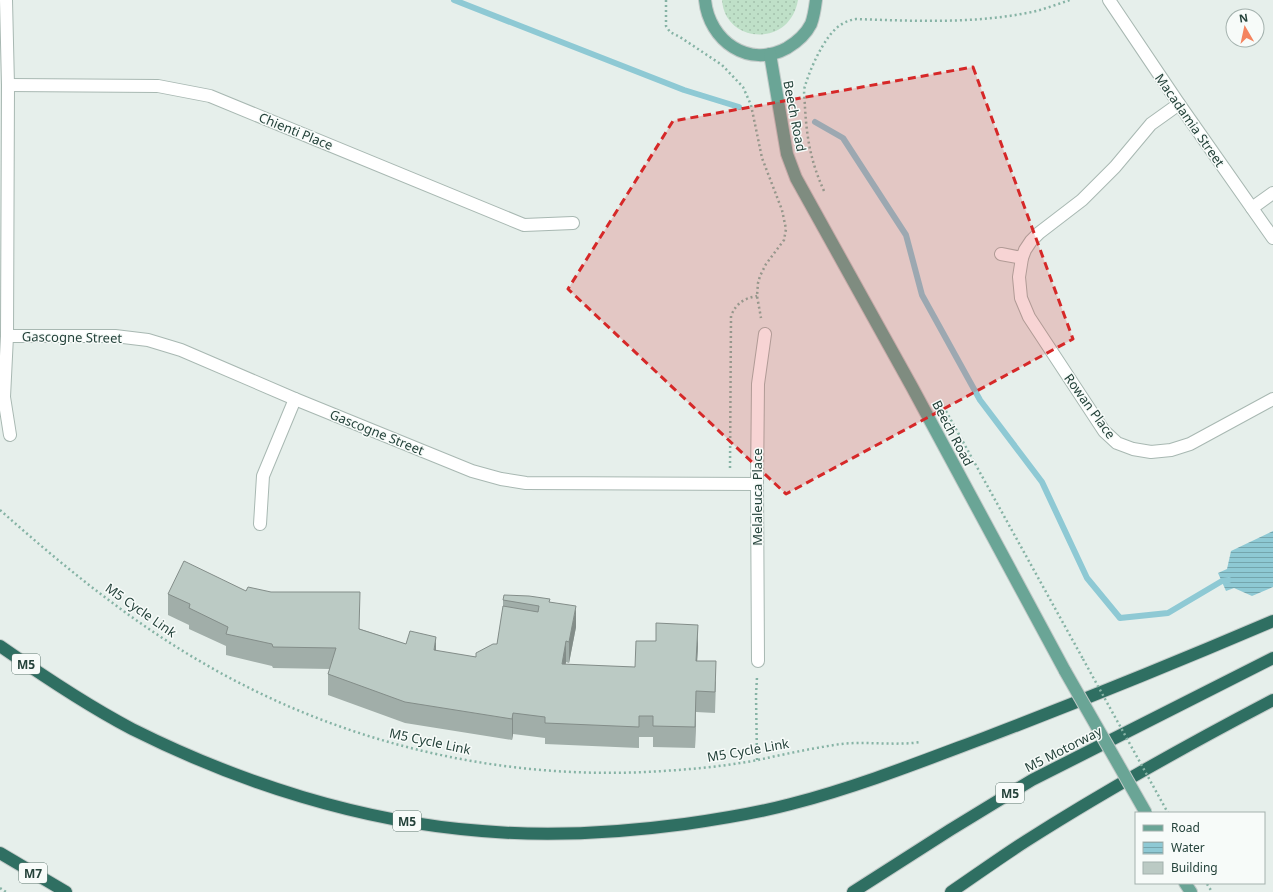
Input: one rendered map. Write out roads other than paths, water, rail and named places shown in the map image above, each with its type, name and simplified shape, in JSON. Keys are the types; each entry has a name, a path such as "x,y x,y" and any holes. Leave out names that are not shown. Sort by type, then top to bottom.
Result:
{"highway":[{"name":"M5","path":"0,646 52,682 132,728 192,756 267,785 343,808 431,825 482,831 568,833 633,830 703,822 789,805 836,791 879,778 1044,715 1184,659 1273,621"},
{"name":"M5 Motorway","path":"853,892 1032,780 1273,658"},
{"path":"951,892 1025,842 1106,792 1214,731 1273,700"},
{"name":"M7","path":"0,853 66,892"}],"main road":[{"path":"705,0 706,10 716,33 724,41 735,48 746,53 758,54 770,54 794,44 810,25 817,0"},
{"name":"Beech Road","path":"770,54 787,154 796,178 912,387 1065,670 1145,812"}],"street":[{"path":"6,0 8,84 7,336 4,397 10,435"},
{"name":"Macadamia Street","path":"1109,0 1179,104 1273,238"},
{"name":"Chienti Place","path":"8,84 158,86 210,96 524,225 573,223"},
{"name":"Rowan Place","path":"1179,104 1151,124 1115,167 1082,200 1039,233 1025,250 1020,267 1019,286 1024,307 1029,317 1104,431 1117,443 1133,449 1151,452 1171,450 1190,444 1273,399"},
{"path":"1252,208 1273,193"},
{"path":"1001,254 1022,258"},
{"name":"Melaleuca Place","path":"758,661 758,384 765,334"},
{"name":"Gascogne Street","path":"7,336 115,336 148,340 181,350 295,399 472,471 526,483 757,484"},
{"path":"260,524 263,476 295,399"}],"water":[{"path":"1273,531 1273,587 1252,596 1234,588 1226,591 1218,573 1227,569 1231,551"}],"waterway":[{"path":"454,0 684,90 739,107"},
{"path":"815,122 843,138 906,235 922,295 980,400 1042,482 1087,578 1120,618 1168,613 1222,581 1229,580"}]}
